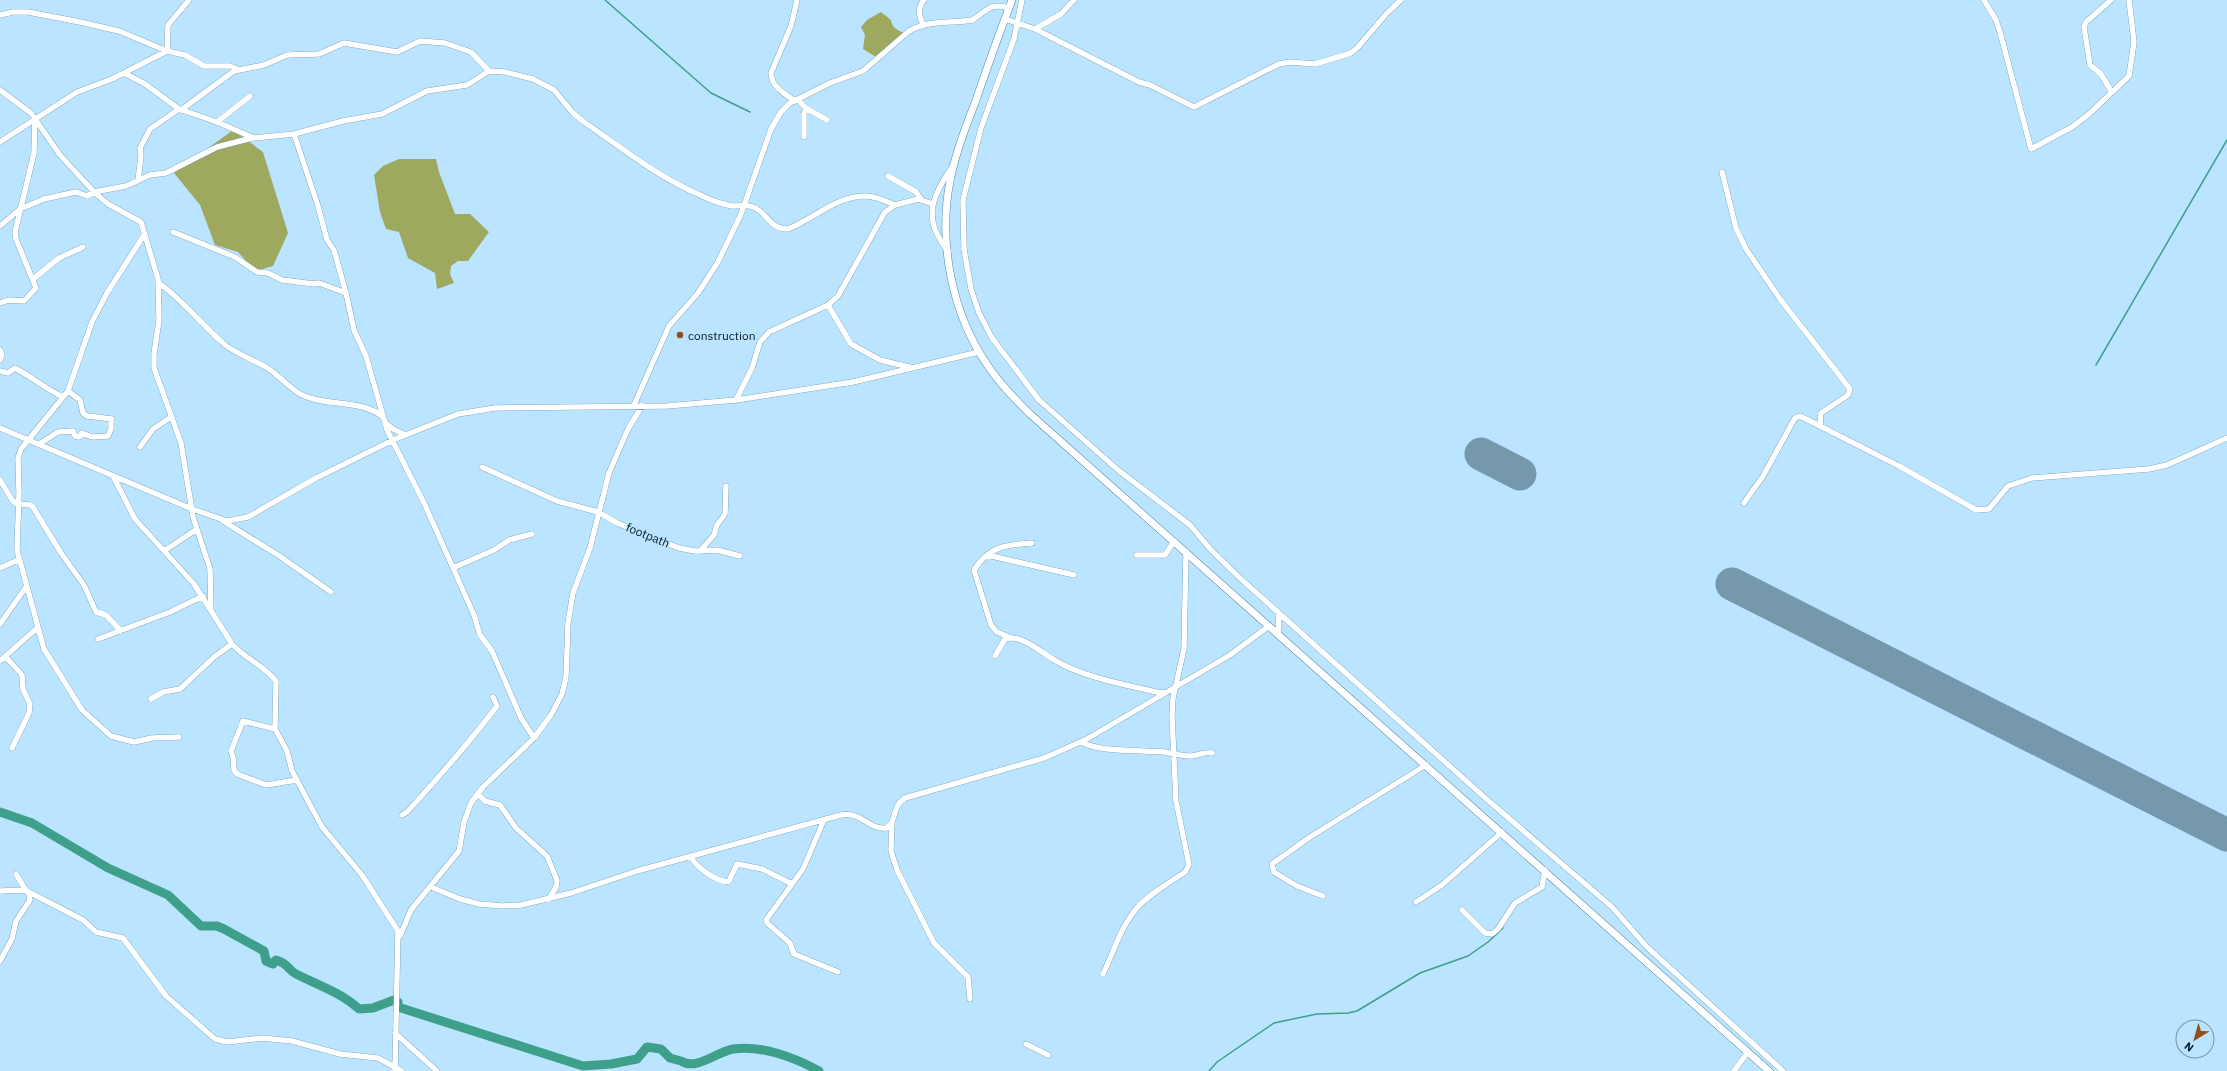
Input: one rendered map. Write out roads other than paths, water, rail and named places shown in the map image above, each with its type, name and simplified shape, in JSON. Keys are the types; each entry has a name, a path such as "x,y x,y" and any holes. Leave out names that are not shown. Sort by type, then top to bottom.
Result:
{"main road":[{"path":"1012,0 954,165 946,212 948,251 953,285 958,303 979,352 996,377 1030,414 1545,870 1769,1071"}],"street":[{"path":"167,51 168,25 189,0"},
{"path":"797,0 791,26 771,73 771,79 777,88 797,100 806,108 827,120"},
{"path":"923,24 919,13 919,8 924,0"},
{"path":"1022,0 1014,39 981,128 963,200 964,249 971,289 979,312 992,338 1039,400 1118,470 1190,525 1212,551 1279,613 1482,796 1612,907 1647,947 1783,1071"},
{"path":"1035,29 1061,14 1074,0"},
{"path":"1005,19 1018,22 1035,29 1139,82 1150,85 1194,107 1279,64 1290,62 1315,64 1338,58 1355,50 1401,0"},
{"path":"1984,0 1996,20 2000,32 2031,149 2072,127 2089,114 2111,91 2125,80 2131,70 2134,42 2130,0"},
{"path":"2111,0 2086,22 2084,27 2090,65 2104,78 2111,91"},
{"path":"634,405 669,326 691,302 709,277 745,205 773,124 787,106 838,79 863,70 909,31 923,24 972,20 984,11 995,6 1009,8"},
{"path":"0,15 13,12 28,12 68,19 119,31 167,51 185,56 204,66 230,66 237,69"},
{"path":"138,181 141,155 140,148 148,131 180,110 224,76 237,69 264,64 296,54 319,54 344,43 397,52 424,40 445,43 471,52 489,71 520,75 554,90 579,118 659,175 712,200 733,206 745,205 754,207 769,221 784,229 792,228 833,206 861,196 871,196 895,205"},
{"path":"0,142 76,92 124,73 167,51"},
{"path":"0,226 20,209 44,199 76,192 87,196 94,192 126,186 150,175 172,170 217,147 254,138 294,134 343,121 382,114 428,91 467,85 489,71"},
{"path":"124,73 145,84 180,110 217,122 254,138"},
{"path":"0,90 24,106 60,155 94,192 108,204 130,214 141,222 160,284 180,299 199,321 225,345 268,368 298,392 376,411 394,429 406,435"},
{"path":"217,122 250,96"},
{"path":"804,137 806,108"},
{"path":"0,303 9,300 20,302 26,299 36,288 26,267 16,239 20,209 34,153 35,119"},
{"path":"294,134 318,206 327,240 334,250 346,293 354,330 366,356 384,419 425,505 474,615 480,635 492,651 521,718 534,738"},
{"path":"948,251 934,232 933,204 937,190 954,165"},
{"path":"1722,172 1736,228 1746,249 1780,299 1850,389 1848,395 1821,413 1820,426"},
{"path":"888,176 896,182 916,192 922,199 933,204"},
{"path":"736,400 752,368 758,344 765,335 828,305 840,294 878,221 885,212 895,205 922,199"},
{"path":"173,232 235,257 255,271 268,273 282,280 314,284 318,283 346,293"},
{"path":"144,235 107,293 92,322 68,391 21,449 18,458 18,560 36,629 44,649 82,710 111,736 134,742 152,738 179,737"},
{"path":"33,279 59,258 83,247"},
{"path":"158,279 159,320 154,354 154,368 170,417 183,450 192,509 210,569 211,608"},
{"path":"828,305 851,344 880,360 916,368"},
{"path":"0,350 2,355 0,360"},
{"path":"220,520 241,520 255,514 316,478 393,440 449,417 476,410 634,405 667,406 736,400 853,382 979,352"},
{"path":"0,371 8,373 15,368 49,391 63,397"},
{"path":"39,444 62,431 74,431 75,436 79,437 82,433 92,437 108,436 111,429 111,419 87,416 83,413 80,400 68,391"},
{"path":"395,1070 395,1032 400,936 411,910 459,851 465,816 478,794 534,738 556,706 564,685 571,603 575,586 590,548 598,512 611,468 628,429 642,406"},
{"path":"1744,503 1763,476 1795,418 1800,416 1981,511 1993,506 2008,486 2020,481 2055,475 2108,473 2133,469 2149,469 2167,465 2227,438"},
{"path":"140,447 153,429 170,417"},
{"path":"0,428 220,520 278,555 331,592"},
{"name":"footpath","path":"482,467 557,501 598,512 617,524 672,545 700,551 717,550 740,556"},
{"path":"113,476 135,519 203,596 232,644 240,652 266,669 276,681 275,729 286,751 297,780 322,827 375,893 393,920 400,936"},
{"path":"0,480 12,500 17,504 27,504 33,507 61,554 84,585 96,612 106,615 121,631"},
{"path":"700,551 714,535 725,514 726,486"},
{"path":"164,551 197,529"},
{"path":"453,568 494,550 509,540 532,534"},
{"path":"1136,555 1165,555 1174,541"},
{"path":"1032,543 1000,546 987,555 974,570 991,625 996,632 1021,640 1061,664 1076,671 1156,692 1166,693"},
{"path":"1103,974 1126,923 1134,911 1188,868 1176,802 1172,716 1184,648 1186,552"},
{"path":"987,555 1074,574"},
{"path":"0,568 18,560"},
{"path":"0,624 26,587"},
{"path":"98,639 170,612 203,596"},
{"path":"1278,634 1279,613"},
{"path":"970,999 968,977 934,942 897,870 891,851 892,822 897,805 905,798 1044,758 1082,742 1230,655 1269,626"},
{"path":"0,662 36,629"},
{"path":"995,656 1005,638 1009,637"},
{"path":"151,699 163,692 180,689 214,657 232,644"},
{"path":"5,656 22,675 23,689 30,704 29,713 12,748"},
{"path":"402,815 407,812 437,780 481,727 497,706 493,697"},
{"path":"275,729 243,721 231,752 234,770 237,774 266,785 297,780"},
{"path":"1082,742 1085,744 1110,749 1165,752 1175,755 1191,756 1204,752 1212,753"},
{"path":"1323,896 1286,881 1272,870 1273,862 1310,837 1426,765"},
{"path":"478,794 485,801 500,805 516,828 547,856 557,880 556,887 549,899"},
{"path":"431,887 460,898 494,906 521,905 549,899 691,856 824,820 852,814 878,828 886,828 892,822"},
{"path":"824,820 808,860 798,878 767,917 768,924 790,943 794,954 838,972"},
{"path":"1416,902 1442,885 1502,832"},
{"path":"691,856 693,862 704,871 725,882 729,881 737,864 762,869 792,884"},
{"path":"1462,910 1485,933 1492,934 1498,929 1515,903 1537,891 1543,885 1545,870"},
{"path":"0,961 12,939 16,921 30,900 28,893 16,874"},
{"path":"0,891 19,889 82,920 96,932 123,938 166,996 215,1039 227,1042 262,1038 292,1041 340,1054 378,1058 395,1070 402,1071"},
{"path":"395,1032 437,1071"},
{"path":"1026,1044 1048,1055"},
{"path":"1734,1071 1748,1052"}],"waterway":[{"path":"605,0 711,93 750,112"},
{"path":"2096,365 2227,140"},
{"path":"0,812 32,823 108,868 168,895 201,926 217,926 224,929 264,951 266,961 273,964 276,960 283,963 296,974 337,993 359,1009 373,1008 394,1000"},
{"path":"1209,1071 1217,1062 1274,1023 1317,1014 1348,1013 1357,1011 1420,973 1468,956 1488,942 1503,928"},
{"path":"398,1002 398,1007 583,1066 611,1064 637,1059 647,1047 661,1049 670,1058 693,1064 726,1051 744,1048 777,1053 799,1061 819,1071"}],"place":[{"name":"construction","path":"680,335"}]}
